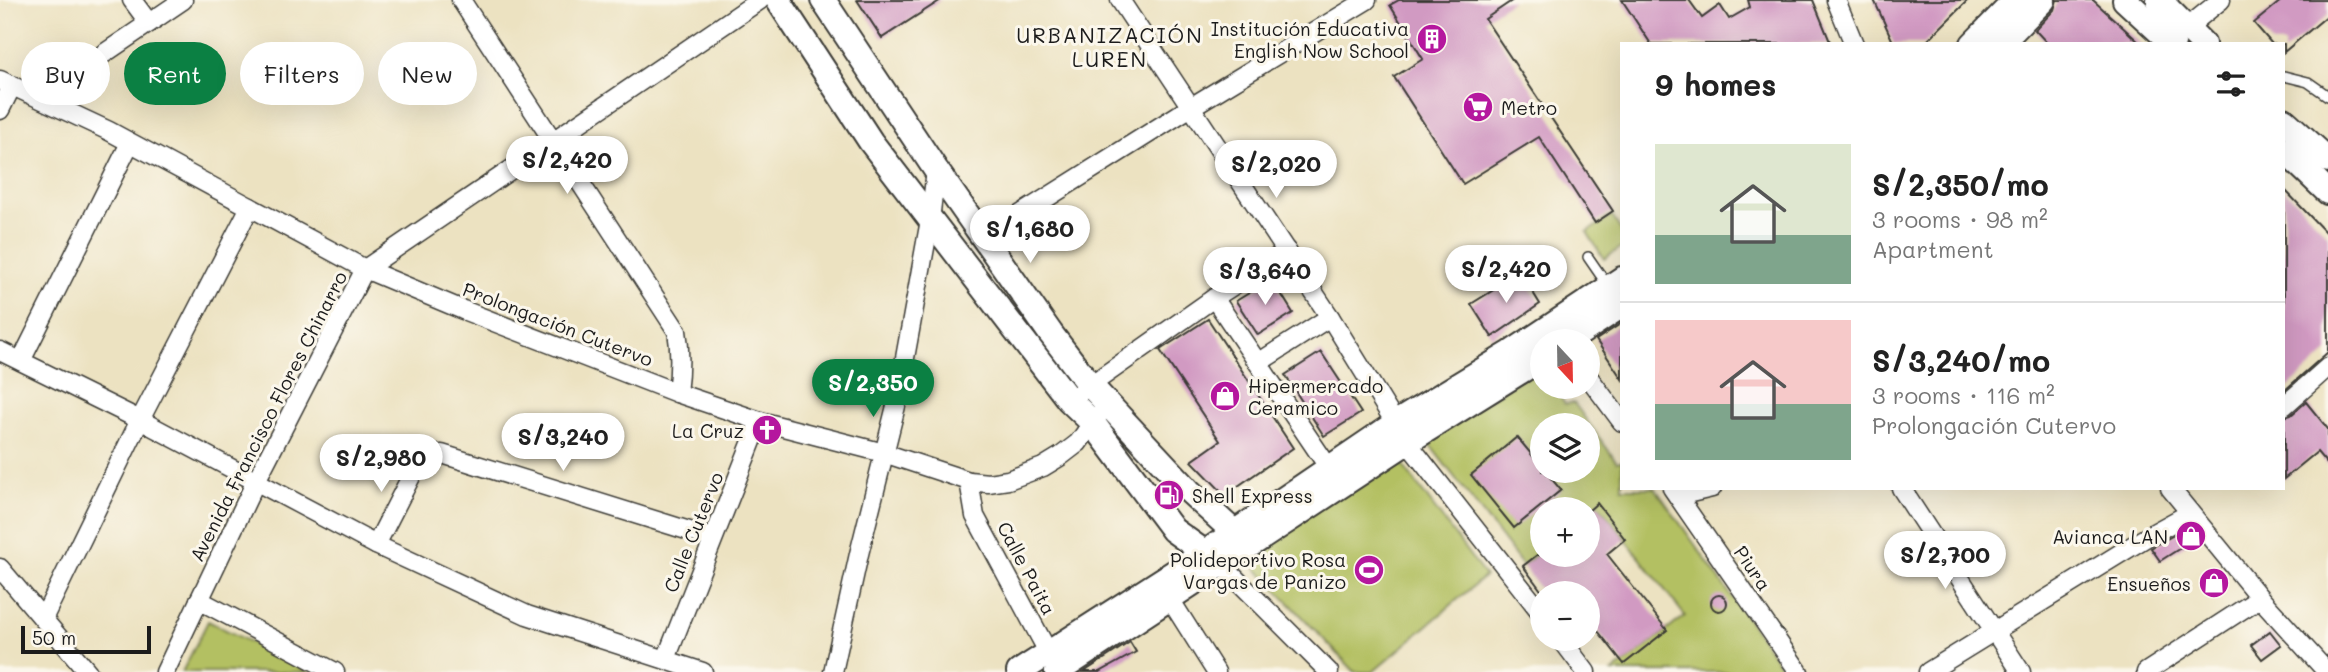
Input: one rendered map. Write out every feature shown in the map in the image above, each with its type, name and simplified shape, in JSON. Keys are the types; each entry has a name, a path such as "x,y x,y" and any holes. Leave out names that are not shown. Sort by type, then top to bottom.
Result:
{"street":[{"path":"132,0 149,23"},
{"path":"110,49 183,0"},
{"path":"461,0 677,331 681,349 677,393"},
{"name":"Avenida Francisco Flores Chinarro","path":"166,672 256,481 365,269 760,0"},
{"path":"778,0 872,142 930,220 1069,400 1092,422 1174,530 1214,559 1329,672"},
{"path":"823,0 983,238 1090,385 1188,491 1235,533"},
{"path":"1120,0 1287,251 1406,438 1530,598"},
{"path":"983,238 1367,0"},
{"path":"1836,0 1853,42"},
{"path":"1975,42 2016,0"},
{"path":"2002,42 2043,0"},
{"path":"2125,0 2184,39"},
{"path":"2159,0 2184,39"},
{"path":"2184,39 2221,0"},
{"path":"0,110 6,83"},
{"name":"Prolongación Cutervo","path":"56,105 365,269 463,310 677,393 760,421 884,453 969,481 988,483 1008,480 1043,467 1078,443 1108,403"},
{"path":"2285,121 2328,160"},
{"path":"21,361 131,143"},
{"path":"2285,151 2328,192"},
{"path":"833,672 897,402 930,220 936,170"},
{"path":"43,619 250,207"},
{"path":"1069,400 1214,298 1287,251"},
{"path":"1570,329 1618,291"},
{"path":"1214,298 1328,468"},
{"path":"1258,363 1330,317"},
{"path":"0,351 141,420 376,545 527,615 703,672"},
{"path":"1019,672 1056,667 1164,589 1406,438 1530,356"},
{"path":"1214,559 1235,533 1328,468 1406,438 1530,365"},
{"path":"2285,405 2328,367"},
{"path":"1600,392 1620,419"},
{"name":"Calle Cutervo","path":"666,659 760,421"},
{"path":"376,545 419,461 442,454 712,538"},
{"name":"Calle Paita","path":"969,481 975,516 1056,667"},
{"path":"1675,492 1694,490"},
{"path":"1902,490 2021,672"},
{"path":"2178,491 2190,513 2260,598 2327,672"},
{"name":"Piura","path":"1675,492 1799,672"},
{"path":"1928,672 2190,513"},
{"path":"1174,530 1176,541 1164,589 1216,672"},
{"path":"0,568 88,672"},
{"path":"2146,672 2260,598"},
{"path":"200,600 335,672"},
{"path":"1570,651 1586,672"}],"lane":[{"path":"2285,76 2308,82 2328,96"},
{"path":"1588,257 1618,291"}],"green space":[{"path":"1612,216 1620,229 1620,248 1604,259 1587,232"},
{"path":"1530,373 1530,399 1562,399 1565,404 1574,403 1581,413 1530,413 1530,468 1471,475 1560,490 1554,483 1600,483 1600,439 1617,462 1620,461 1620,490 1656,490 1785,672 1613,672 1685,616 1600,507 1600,497 1530,497 1530,560 1523,566 1426,440"},
{"name":"Polideportivo Rosa Vargas de Panizo","path":"1399,460 1485,576 1373,672 1355,672 1252,564 1253,545"},
{"path":"208,621 310,672 182,672"}],"building":[{"path":"857,0 941,0 882,38"},
{"name":"Metro","path":"1399,0 1513,0 1485,19 1613,211 1595,223 1539,137 1463,184 1394,77 1423,59 1390,5"},
{"path":"1622,0 1689,0 1702,18 1720,5 1729,19 1750,7 1748,0 1813,0 1830,42 1650,42"},
{"path":"1874,0 1968,0 1926,42 1893,42"},
{"path":"2057,0 2093,0 2139,42 2046,42 2035,30 2054,10"},
{"path":"2282,0 2328,0 2328,15 2285,51 2285,42 2270,42 2254,23"},
{"path":"2285,190 2328,235 2328,352 2285,390"},
{"path":"1521,273 1540,304 1492,337 1471,304"},
{"path":"1272,279 1293,313 1258,335 1236,301"},
{"name":"Hipermercado Ceramico","path":"1208,319 1293,448 1225,495 1192,461 1220,441 1160,350"},
{"path":"1620,324 1620,376 1600,346 1600,337"},
{"path":"1321,352 1361,413 1324,436 1285,375"},
{"path":"2306,402 2328,429 2328,465 2317,452 2285,478 2285,417"},
{"path":"1517,437 1530,453 1530,483 1555,483 1561,490 1552,497 1530,497 1530,515 1514,528 1471,475"},
{"path":"1600,507 1625,539 1607,554 1667,630 1624,664 1600,634 1600,581 1534,581 1523,566 1530,560 1530,567 1600,567"},
{"path":"2188,527 2196,538 2160,561 2151,548"},
{"path":"1716,595 1722,595 1727,603 1725,609 1716,611 1711,606 1711,600"},
{"path":"2270,631 2281,645 2262,659 2251,645"},
{"path":"1130,642 1136,652 1100,672 1084,672"}],"place":[{"name":"Institución Educativa English Now School","path":"1432,39"},
{"name":"Metro","path":"1478,107"},
{"name":"Hipermercado Ceramico","path":"1225,396"},
{"name":"La Cruz","path":"767,430"},
{"name":"Shell Express","path":"1169,495"},
{"name":"Avianca LAN","path":"2191,536"},
{"name":"Polideportivo Rosa Vargas de Panizo","path":"1369,570"},
{"name":"Ensueños","path":"2214,583"}],"district":[{"name":"URBANIZACIÓN LUREN","path":"1110,46"}]}
